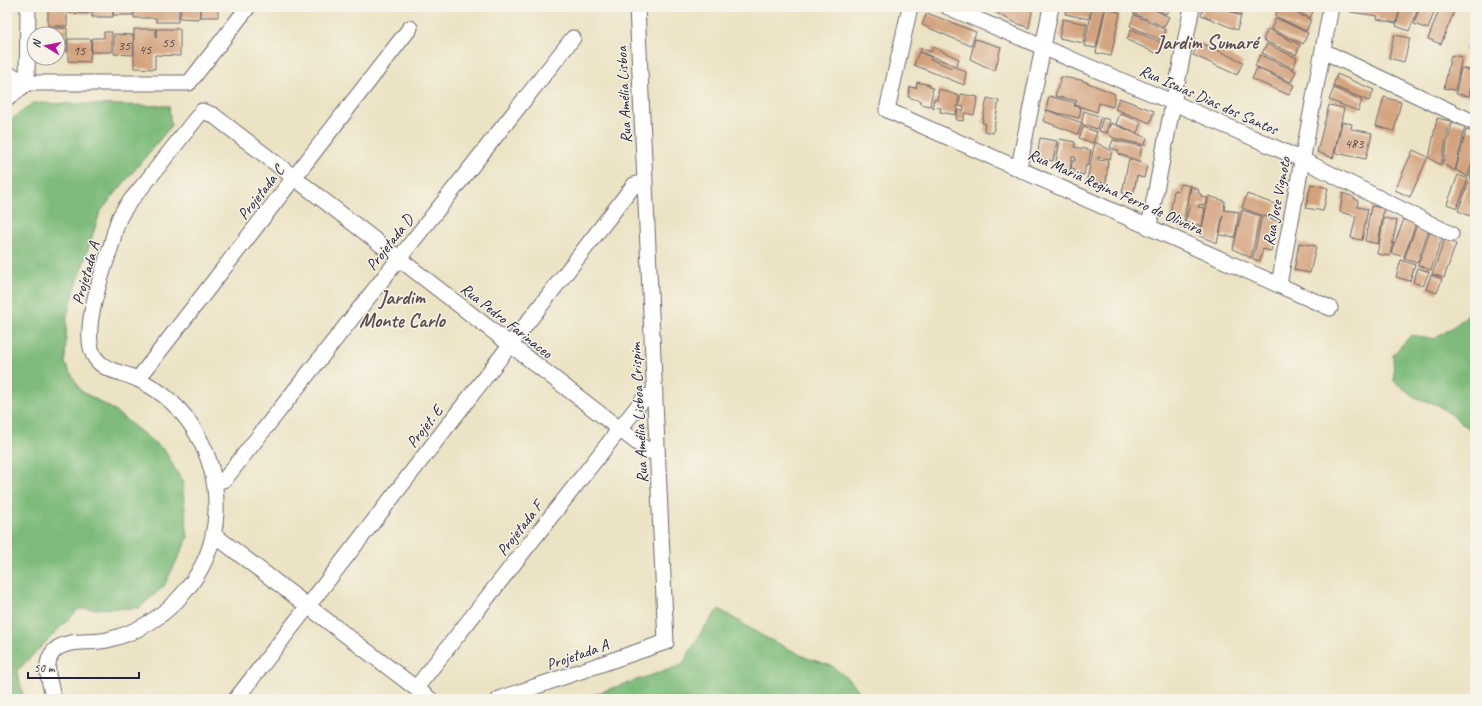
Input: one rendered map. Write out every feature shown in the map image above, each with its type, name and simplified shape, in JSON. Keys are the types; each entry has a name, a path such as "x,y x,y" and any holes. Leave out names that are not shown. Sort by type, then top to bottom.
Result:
{"street":[{"path":"27,83 28,7"},
{"path":"7,73 27,83 189,83 248,7"},
{"name":"Rua Amélia Lisboa","path":"637,7 645,182"},
{"name":"Rua Maria Regina Ferro de Oliveira","path":"910,7 887,110 1330,308"},
{"name":"Rua Isaias Dias dos Santos","path":"948,7 1172,102 1302,160 1452,234"},
{"path":"1019,168 1051,7"},
{"path":"1149,226 1172,102 1192,7"},
{"name":"Rua Jose Vignoto","path":"1279,284 1331,7"},
{"name":"Projetada C","path":"138,379 410,28"},
{"name":"Projetada D","path":"215,483 225,479 573,38"},
{"path":"1323,51 1475,123"},
{"path":"7,99 27,83"},
{"name":"Rua Pedro Farinaceo","path":"202,111 213,115 648,451 657,452"},
{"name":"Projetada A","path":"54,699 47,668 53,652 58,647 71,643 88,643 123,636 155,620 181,597 192,583 208,551 213,534 216,517 215,483 206,451 189,421 166,397 138,379 108,369 97,361 90,349 92,309 121,213 202,111"},
{"name":"Projet. E","path":"236,699 634,185 645,182"},
{"name":"Rua Amélia Lisboa Crispim","path":"645,182 666,642"},
{"name":"Projetada F","path":"416,688 645,398 655,394"},
{"path":"213,534 430,699"},
{"name":"Projetada A","path":"498,699 666,642"}],"green space":[{"path":"33,103 169,106 171,126 100,212 67,315 65,363 81,391 111,408 165,451 182,481 188,538 164,586 139,608 79,609 17,671 24,699 7,699 7,123"},
{"path":"1475,308 1475,433 1438,405 1414,397 1394,381 1393,355 1411,335 1435,339 1457,324"},
{"path":"719,609 761,635 807,658 832,666 853,683 865,699 580,699 682,665 703,629"}],"building":[{"path":"69,7 90,7 90,14 69,13"},
{"path":"92,7 113,7 113,17 92,17"},
{"path":"114,7 133,7 133,15 113,15"},
{"path":"134,7 179,7 178,22 156,22 156,18 134,18"},
{"path":"181,7 200,7 199,19 180,18"},
{"path":"201,7 218,7 218,17 201,17"},
{"path":"985,7 1033,7 1029,28 1014,22"},
{"path":"1067,7 1091,7 1089,19 1065,14"},
{"path":"1093,7 1105,7 1096,48 1084,46"},
{"path":"1106,7 1120,13 1111,56 1096,53"},
{"path":"1136,7 1148,7 1169,17 1164,27 1133,13"},
{"path":"1151,7 1170,7 1166,14"},
{"path":"1204,7 1219,7 1241,16 1237,30 1201,15"},
{"path":"1222,7 1243,7 1241,15"},
{"path":"1279,7 1283,7 1311,20 1306,31 1275,16"},
{"path":"1287,7 1315,7 1310,18"},
{"path":"1351,7 1400,7 1396,23 1377,19 1378,16 1350,12"},
{"path":"1401,7 1419,7 1409,31 1396,26"},
{"path":"1420,7 1436,7 1428,29 1414,24"},
{"path":"1440,7 1456,7 1441,44 1428,39"},
{"path":"48,8 67,8 67,26 48,26"},
{"path":"927,13 976,32 971,46 922,25"},
{"path":"1134,15 1166,30 1161,40 1130,26"},
{"path":"1276,18 1308,33 1303,44 1271,29"},
{"path":"1063,19 1087,24 1083,43 1059,38"},
{"path":"66,28 67,28 66,51"},
{"path":"134,29 180,29 180,56 155,55 155,69 134,68"},
{"path":"1131,29 1162,43 1158,54 1127,40"},
{"path":"1268,29 1300,45 1296,55 1263,40"},
{"path":"104,32 112,32 112,52 91,52 92,38 104,38"},
{"path":"114,34 133,35 133,55 114,54"},
{"path":"1394,35 1410,38 1404,62 1389,58"},
{"path":"1475,36 1475,51 1470,49"},
{"path":"68,39 91,39 90,62 68,61"},
{"path":"975,39 1001,47 995,71 970,59"},
{"path":"1199,42 1243,62 1237,75 1193,55"},
{"path":"1267,44 1297,58 1293,68 1262,53"},
{"path":"933,47 959,59 956,66 920,52 921,48 931,52"},
{"path":"919,52 931,57 930,59 952,68 953,66 966,72 964,85 914,65"},
{"path":"1260,55 1296,71 1291,82 1255,66"},
{"path":"1451,55 1462,57 1455,90 1444,88"},
{"path":"1257,68 1294,85 1289,95 1252,79"},
{"path":"1461,68 1474,71 1469,96 1456,94"},
{"path":"1337,74 1374,90 1369,101 1333,86"},
{"path":"1061,77 1081,80 1115,94 1113,107 1099,103 1097,112 1075,105 1077,101 1055,96"},
{"path":"917,82 930,85 930,87 933,88 930,106 921,104 921,101 908,97 910,87 916,88"},
{"path":"1334,88 1362,100 1358,111 1329,100"},
{"path":"939,89 959,96 956,115 940,112 941,108 932,107 934,99 937,100"},
{"path":"961,94 978,97 974,115 965,113 963,121 956,120 958,110 963,111 964,107 959,106"},
{"path":"1049,96 1075,103 1074,106 1081,108 1079,118 1046,110"},
{"path":"1384,97 1401,102 1394,131 1376,126"},
{"path":"987,98 999,101 993,133 984,131 985,123 982,123"},
{"path":"1119,98 1154,111 1150,123 1115,109"},
{"path":"1329,105 1344,108 1333,158 1317,152"},
{"path":"1047,110 1082,123 1078,134 1043,121"},
{"path":"1084,111 1101,117 1097,129 1082,124"},
{"path":"1120,114 1141,122 1137,133 1116,124"},
{"path":"1103,118 1110,120 1106,133 1099,131"},
{"path":"1437,118 1450,121 1441,165 1429,158"},
{"path":"1342,122 1352,124 1351,129 1372,133 1366,159 1335,153"},
{"path":"1111,123 1147,138 1145,145 1113,138 1107,132"},
{"path":"1452,123 1465,126 1455,171 1443,164"},
{"path":"1083,127 1097,132 1093,143 1079,138"},
{"path":"1466,130 1475,132 1475,148 1468,177 1456,170"},
{"path":"1040,138 1057,141 1053,161 1037,158"},
{"path":"1060,139 1075,142 1074,147 1091,150 1088,166 1086,165 1084,175 1074,173 1075,169 1071,168 1072,161 1075,161 1076,157 1072,157 1070,171 1055,168"},
{"path":"1113,140 1142,146 1139,161 1119,154 1118,150 1110,148"},
{"path":"1095,142 1112,151 1110,159 1098,157 1098,160 1108,161 1106,183 1087,180"},
{"path":"1413,150 1428,157 1410,197 1395,190"},
{"path":"1475,155 1475,180 1470,177"},
{"path":"1129,159 1147,165 1144,178 1137,176 1133,195 1122,193"},
{"path":"1458,175 1468,179 1457,208 1447,204"},
{"path":"1470,179 1475,181 1475,193 1471,202 1475,203 1470,216 1458,211"},
{"path":"1180,184 1190,186 1183,228 1169,221 1174,190 1178,191"},
{"path":"1311,184 1328,188 1323,211 1306,208"},
{"path":"1191,186 1199,190 1198,193 1201,194 1201,196 1207,198 1205,205 1199,204 1198,207 1205,208 1202,226 1185,222 1190,205 1188,204"},
{"path":"1343,193 1358,201 1357,207 1368,209 1362,240 1351,238 1356,216 1340,212"},
{"path":"1247,194 1277,205 1272,219 1242,208"},
{"path":"1209,196 1225,201 1224,210 1239,212 1235,237 1220,235 1223,215 1217,243 1200,236"},
{"path":"1371,206 1384,208 1378,244 1365,241"},
{"path":"1242,210 1260,216 1251,258 1233,249"},
{"path":"1262,216 1277,221 1271,251 1263,249 1260,261 1253,259"},
{"path":"1384,218 1397,221 1390,256 1377,254"},
{"path":"1404,219 1416,223 1404,257 1391,253"},
{"path":"1417,225 1429,230 1417,263 1404,259"},
{"path":"1430,232 1443,236 1431,270 1418,265"},
{"path":"1445,239 1456,244 1444,278 1432,274"},
{"path":"1299,243 1316,246 1310,273 1294,270"},
{"path":"1401,260 1415,265 1410,281 1396,277"},
{"path":"1418,268 1429,272 1423,286 1413,282"},
{"path":"1431,275 1442,279 1437,293 1426,289"}],"district":[{"name":"Jardim Sumaré","path":"1207,42"},
{"name":"Jardim Monte Carlo","path":"402,308"}]}
